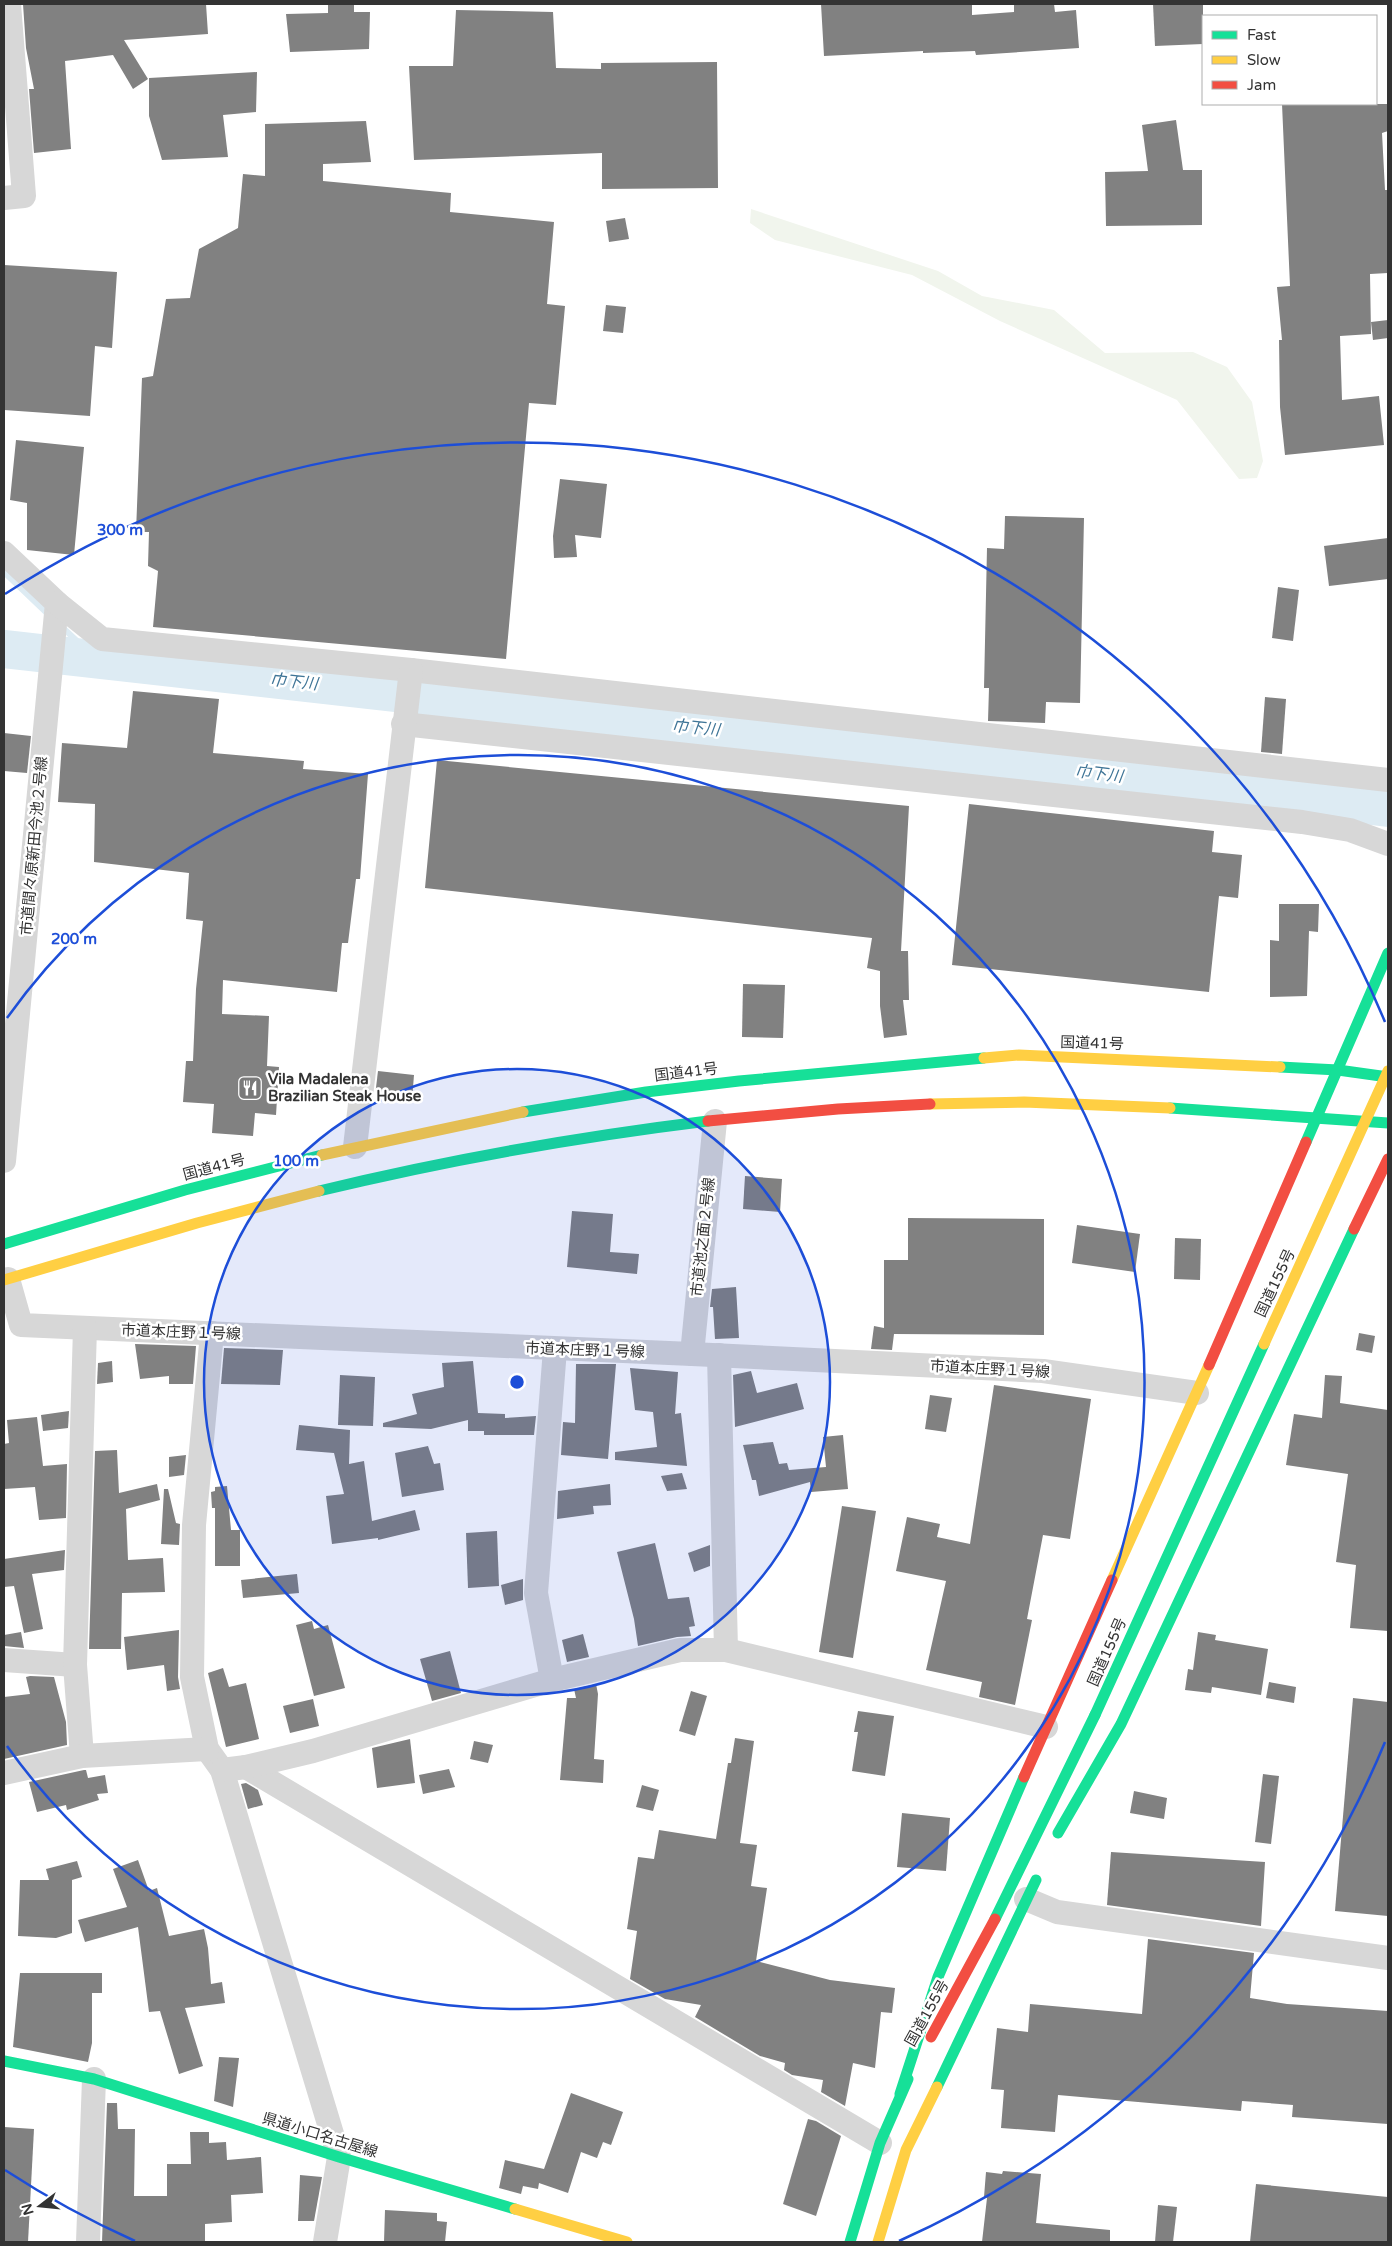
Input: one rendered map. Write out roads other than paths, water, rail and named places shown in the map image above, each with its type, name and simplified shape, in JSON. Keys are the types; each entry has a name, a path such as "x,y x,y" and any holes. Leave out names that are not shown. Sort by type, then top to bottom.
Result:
{"main road":[{"path":"900,2094 938,1978 1046,1727 1197,1393 1388,954"},
{"name":"国道41号","path":"4,1244 185,1190 355,1147 506,1115 646,1092 739,1081 832,1074 944,1061 1019,1055 1338,1070 1388,1077"},
{"name":"国道155号","path":"850,2242 880,2143 900,2094 1004,1903 1038,1836 1388,1071"},
{"path":"6,1280 208,1220 392,1174 568,1140 715,1121 903,1104 978,1103 1186,1107 1388,1123"},
{"path":"1376,1135 1388,1108"},
{"path":"1099,1738 1056,1837 1121,1724 1388,1159"},
{"path":"878,2242 906,2150 980,2001 1042,1866"},
{"name":"県道小口名古屋線","path":"4,2061 94,2079 339,2157 627,2242"}],"street":[{"path":"4,198 24,196 9,4"},
{"path":"4,553 57,603 102,639 411,670 1388,780"},
{"name":"市道間々原新田今池２号線","path":"4,1161 57,603"},
{"path":"355,1147 403,724 411,670"},
{"path":"403,724 1302,822 1350,830 1388,844"},
{"name":"市道池之面２号線","path":"692,1354 715,1121"},
{"name":"市道本庄野１号線","path":"6,1280 12,1325 719,1355 1043,1371 1197,1393"},
{"path":"82,1756 75,1665 86,1328"},
{"path":"212,1333 194,1525 192,1677 207,1749 222,1770 339,2157 326,2242"},
{"path":"552,1680 536,1593 555,1348"},
{"path":"719,1355 726,1650"},
{"path":"222,1770 246,1767 313,1751 552,1680 680,1650 726,1650 1046,1727"},
{"path":"4,1660 75,1665"},
{"path":"4,1773 82,1756 207,1749"},
{"path":"246,1767 880,2143"},
{"path":"1026,1899 1057,1912 1388,1958"},
{"path":"88,2242 94,2079"}],"waterway":[{"path":"4,572 50,616"},
{"path":"61,626 96,659"},
{"name":"巾下川","path":"4,649 1044,766 1388,808"}],"place":[{"name":"Vila Madalena Brazilian Steak House","path":"250,1088"}]}
